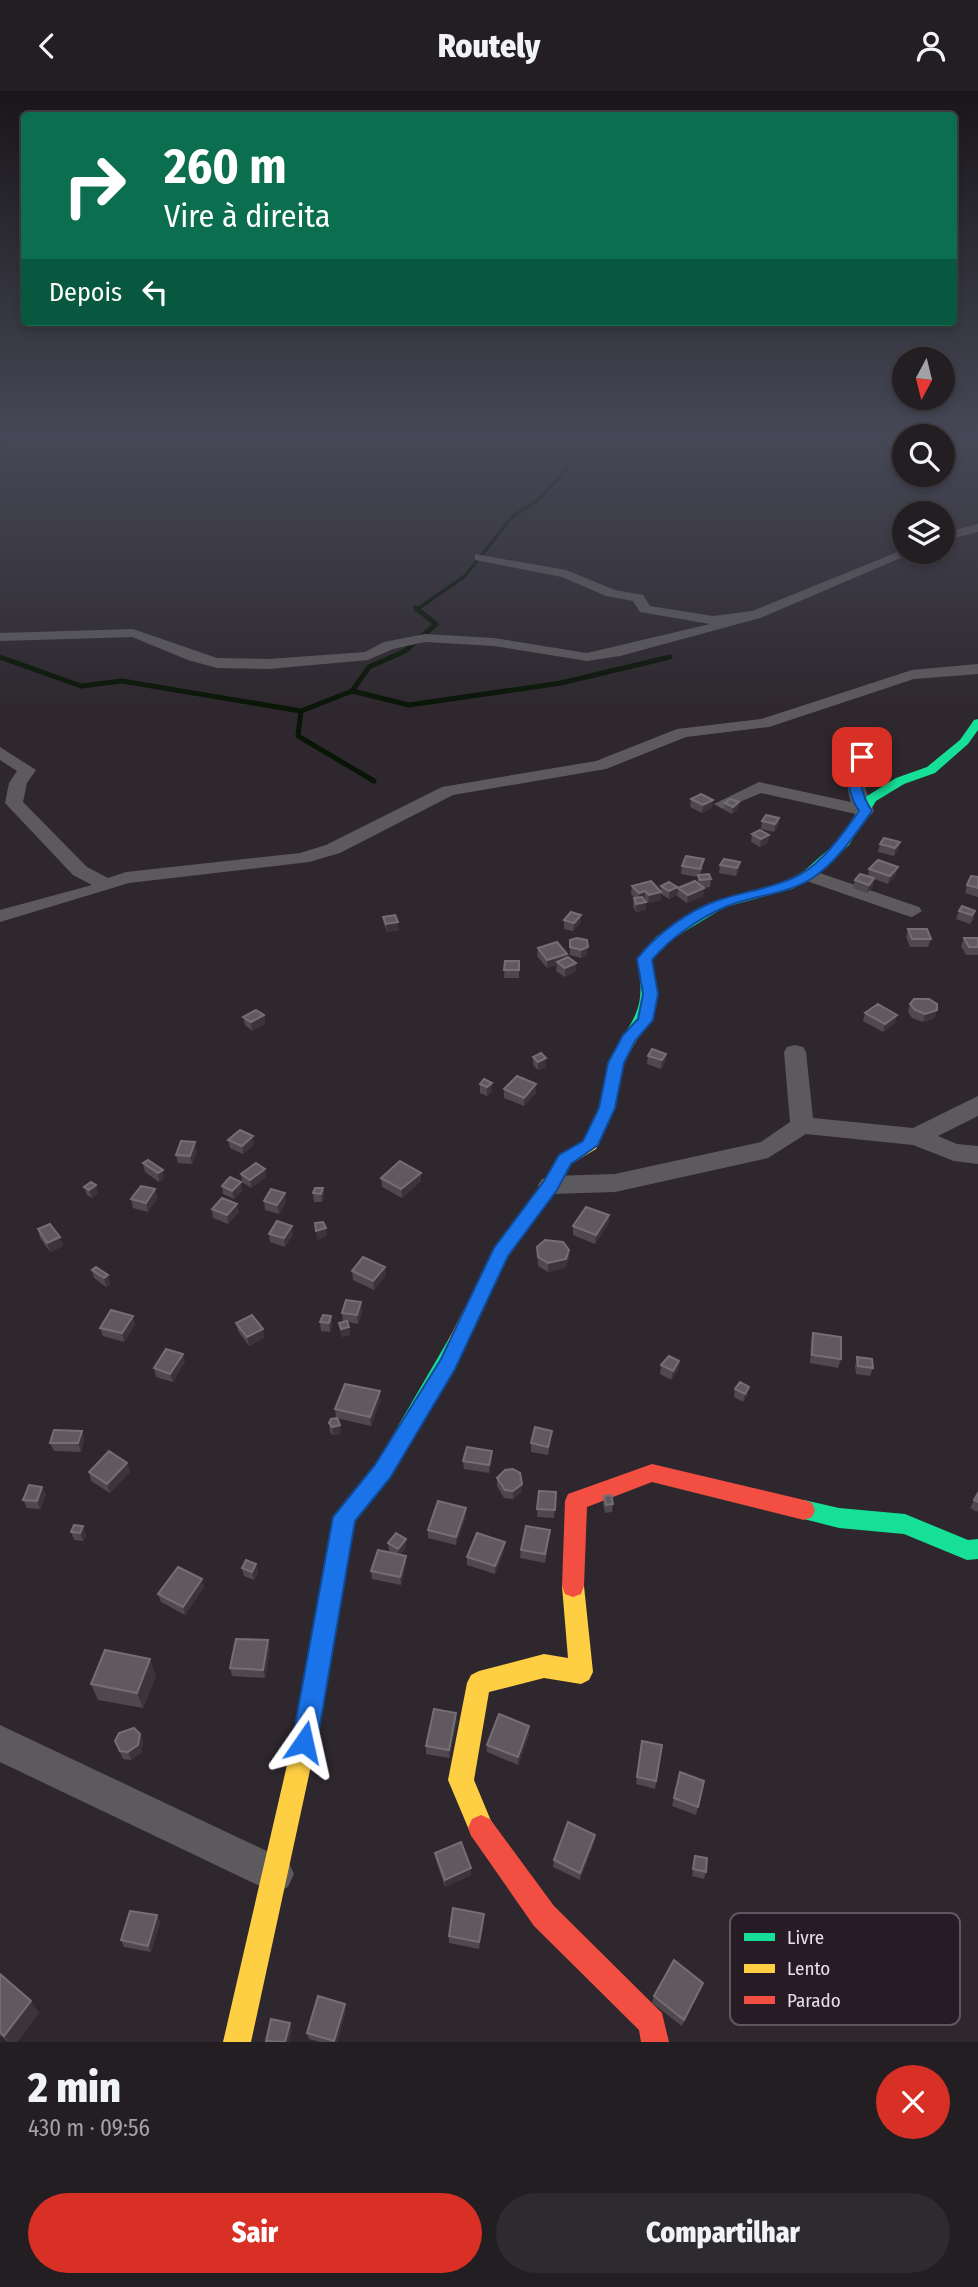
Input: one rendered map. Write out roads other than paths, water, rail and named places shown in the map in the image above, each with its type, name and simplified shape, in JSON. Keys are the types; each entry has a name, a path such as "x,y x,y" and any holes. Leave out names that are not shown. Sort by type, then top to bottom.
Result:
{"street":[{"path":"955,534 978,528"},
{"path":"480,557 566,574 611,593 638,598 645,609 713,620 736,619"},
{"path":"0,637 42,638 133,633 205,660 270,664 368,656 389,645 425,638 494,642 587,657 615,653 662,638 720,627 892,559"},
{"path":"0,916 126,878 184,869 302,858 333,849 448,791 600,765 683,732 763,724 912,675 978,669"},
{"path":"237,2042 304,1742 344,1517 383,1471 448,1363 501,1252 551,1185 565,1160 590,1145 607,1108 616,1063 629,1039 645,1020 650,994 644,959 662,939 720,904 787,886 808,875 844,842 866,811 871,799 890,787 931,770 964,742 978,722"},
{"path":"0,751 27,770 18,783 14,803 80,871 107,885"},
{"path":"862,757 855,774 855,796 866,811"},
{"path":"723,804 759,787 801,794 866,811"},
{"path":"808,875 912,911"},
{"path":"795,1052 802,1125"},
{"path":"916,1137 963,1115 978,1104"},
{"path":"551,1185 615,1183 768,1149 802,1125 916,1137 954,1152 978,1155"},
{"path":"655,2042 652,2023 544,1916 482,1831 461,1780 479,1683 544,1666 581,1672 573,1581 576,1501 652,1473 745,1499 839,1518 905,1524 967,1550 978,1549"},
{"path":"0,1743 275,1874"}],"waterway":[{"path":"417,609 465,576 506,525"},
{"path":"352,691 369,667 405,651 436,624 417,609"},
{"path":"0,657 81,686 122,681 301,711"},
{"path":"352,691 409,705 561,683 670,657"},
{"path":"301,711 352,691"},
{"path":"301,711 298,736 374,781"}]}
